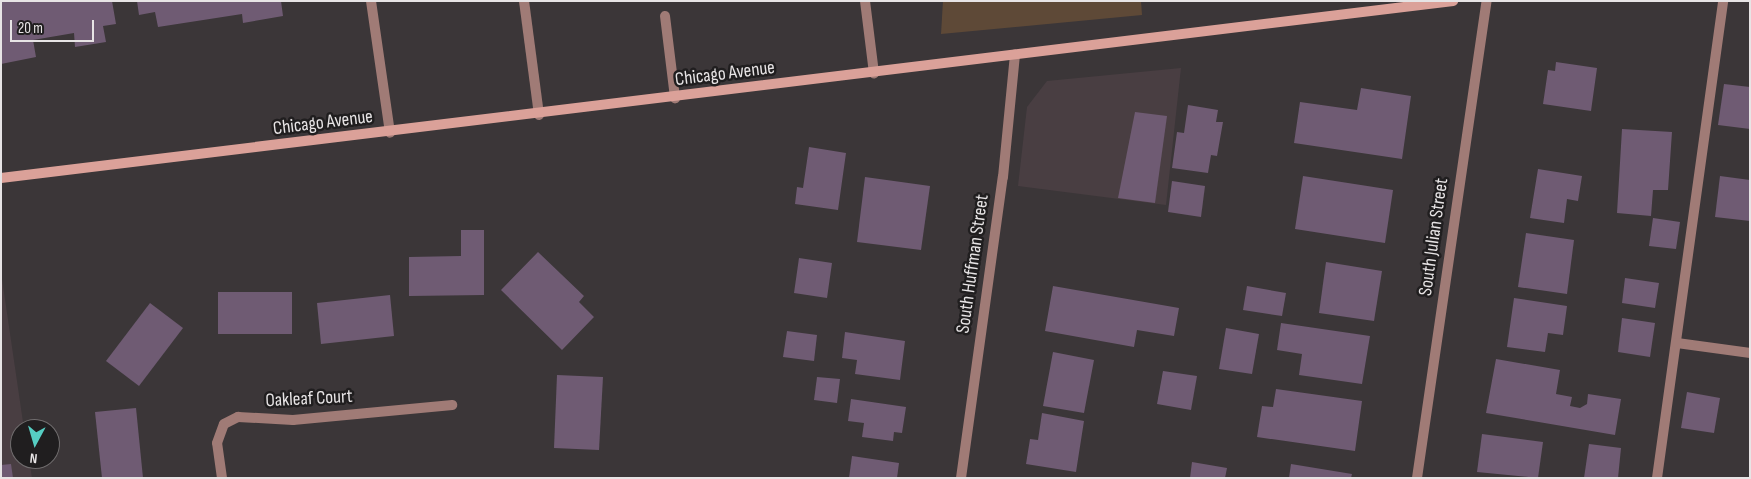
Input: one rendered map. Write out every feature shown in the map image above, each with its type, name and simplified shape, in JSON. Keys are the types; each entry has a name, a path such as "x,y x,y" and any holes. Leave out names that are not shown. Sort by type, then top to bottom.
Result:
{"main road":[{"name":"Chicago Avenue","path":"1,178 539,115 1453,1"}],"street":[{"path":"371,1 390,133"},
{"path":"524,1 539,115"},
{"path":"865,1 874,73"},
{"name":"South Julian Street","path":"1417,478 1487,1"},
{"path":"1657,478 1723,1"},
{"path":"665,16 674,98"},
{"name":"South Huffman Street","path":"961,478 1003,177 1015,55"},
{"path":"1677,343 1750,353"},
{"name":"Oakleaf Court","path":"222,478 217,443 224,424 238,417 292,420 452,405"}],"shaded area":[{"path":"943,1 1141,1 1142,15 941,34"},
{"path":"1181,68 1166,205 1018,186 1027,107 1047,81"},
{"path":"1,272 23,419 10,419 10,469 31,469 32,478 1,478"}],"building":[{"path":"1,1 112,1 116,24 103,26 106,42 75,47 74,33 33,40 36,57 1,64"},
{"path":"137,1 281,1 283,16 243,23 242,14 158,27 155,12 139,15"},
{"path":"1556,62 1597,68 1591,111 1543,104 1548,70 1555,71"},
{"path":"1724,84 1750,87 1750,129 1718,125"},
{"path":"1361,88 1411,96 1402,159 1294,143 1300,102 1357,110"},
{"path":"1188,105 1218,110 1216,122 1223,122 1217,156 1211,155 1208,173 1172,168 1177,132 1184,133"},
{"path":"1135,112 1167,116 1155,203 1118,198"},
{"path":"1622,129 1672,132 1668,190 1653,190 1651,216 1617,213"},
{"path":"809,147 846,153 838,210 795,204 797,187 803,188"},
{"path":"1538,169 1582,176 1578,201 1567,199 1564,223 1530,218"},
{"path":"1303,176 1393,190 1385,243 1295,229"},
{"path":"1720,176 1750,180 1750,221 1715,217"},
{"path":"865,177 930,186 921,250 857,242"},
{"path":"1172,181 1205,186 1201,217 1168,212"},
{"path":"1653,218 1680,222 1676,249 1649,246"},
{"path":"461,230 484,230 484,295 409,296 409,257 461,256"},
{"path":"1526,233 1574,240 1567,294 1518,287"},
{"path":"538,252 584,296 579,302 594,317 562,350 501,290"},
{"path":"799,258 832,263 827,298 794,293"},
{"path":"1326,262 1382,271 1374,321 1319,313"},
{"path":"1625,278 1659,283 1655,308 1622,303"},
{"path":"1053,286 1179,308 1174,336 1137,330 1134,347 1045,331"},
{"path":"1247,286 1286,293 1282,316 1243,310"},
{"path":"218,292 292,292 292,334 218,334"},
{"path":"390,295 394,336 321,344 317,303"},
{"path":"1514,298 1567,306 1563,335 1548,333 1545,352 1507,347"},
{"path":"150,303 183,328 139,386 106,361"},
{"path":"1622,318 1655,323 1650,357 1618,352"},
{"path":"1281,323 1370,336 1362,384 1299,375 1302,354 1277,350"},
{"path":"1226,328 1259,334 1252,374 1219,369"},
{"path":"787,331 817,335 814,361 783,357"},
{"path":"845,332 905,341 900,380 855,374 857,360 842,358"},
{"path":"1053,352 1094,360 1084,413 1043,406"},
{"path":"1496,359 1560,370 1556,394 1572,397 1570,406 1580,408 1587,404 1588,394 1621,399 1615,435 1486,413"},
{"path":"1163,371 1197,376 1191,410 1157,404"},
{"path":"557,375 603,377 599,450 554,448"},
{"path":"817,377 840,379 837,403 814,400"},
{"path":"1276,389 1362,401 1355,451 1257,437 1262,406 1273,407"},
{"path":"1687,392 1720,398 1714,433 1681,428"},
{"path":"851,399 906,407 902,433 894,432 893,441 862,437 864,423 848,421"},
{"path":"136,408 143,478 102,478 95,412"},
{"path":"1042,413 1084,421 1076,472 1026,464 1030,439 1038,440"},
{"path":"1482,434 1543,442 1538,478 1477,472"},
{"path":"1589,444 1621,448 1618,478 1584,478"},
{"path":"852,456 899,463 897,478 849,478"},
{"path":"1192,462 1227,468 1225,478 1190,478"},
{"path":"10,464 13,478 1,478 1,465"},
{"path":"1291,464 1352,474 1351,478 1289,478"}]}
